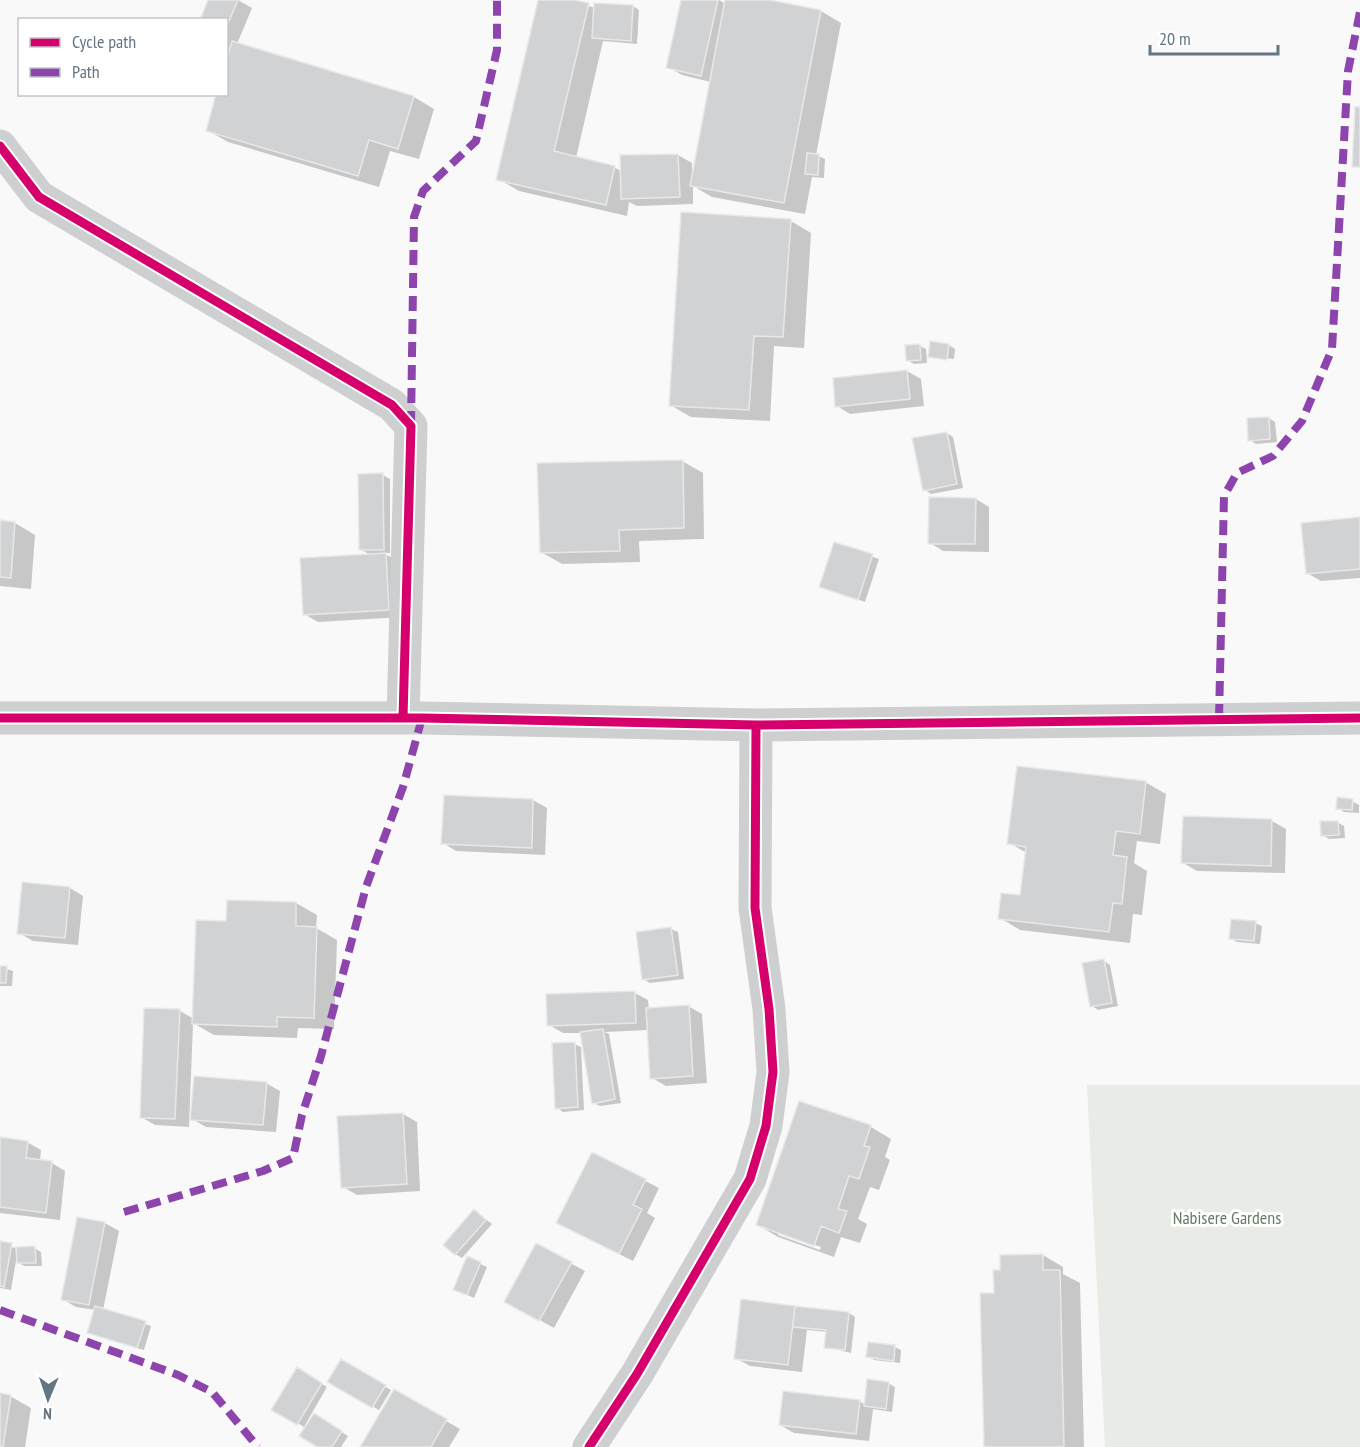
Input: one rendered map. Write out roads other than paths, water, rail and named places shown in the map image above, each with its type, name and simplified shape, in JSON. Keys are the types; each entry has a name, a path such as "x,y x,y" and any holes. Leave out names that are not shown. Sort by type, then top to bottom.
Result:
{"street":[{"path":"0,146 39,197 392,405 411,426 403,718"},
{"path":"0,718 403,718 756,725 1360,718"},
{"path":"589,1447 637,1374 750,1179 766,1126 773,1072 769,1009 755,908 756,725"}],"park label":[{"name":"Nabisere Gardens","path":"1227,1218"}]}
